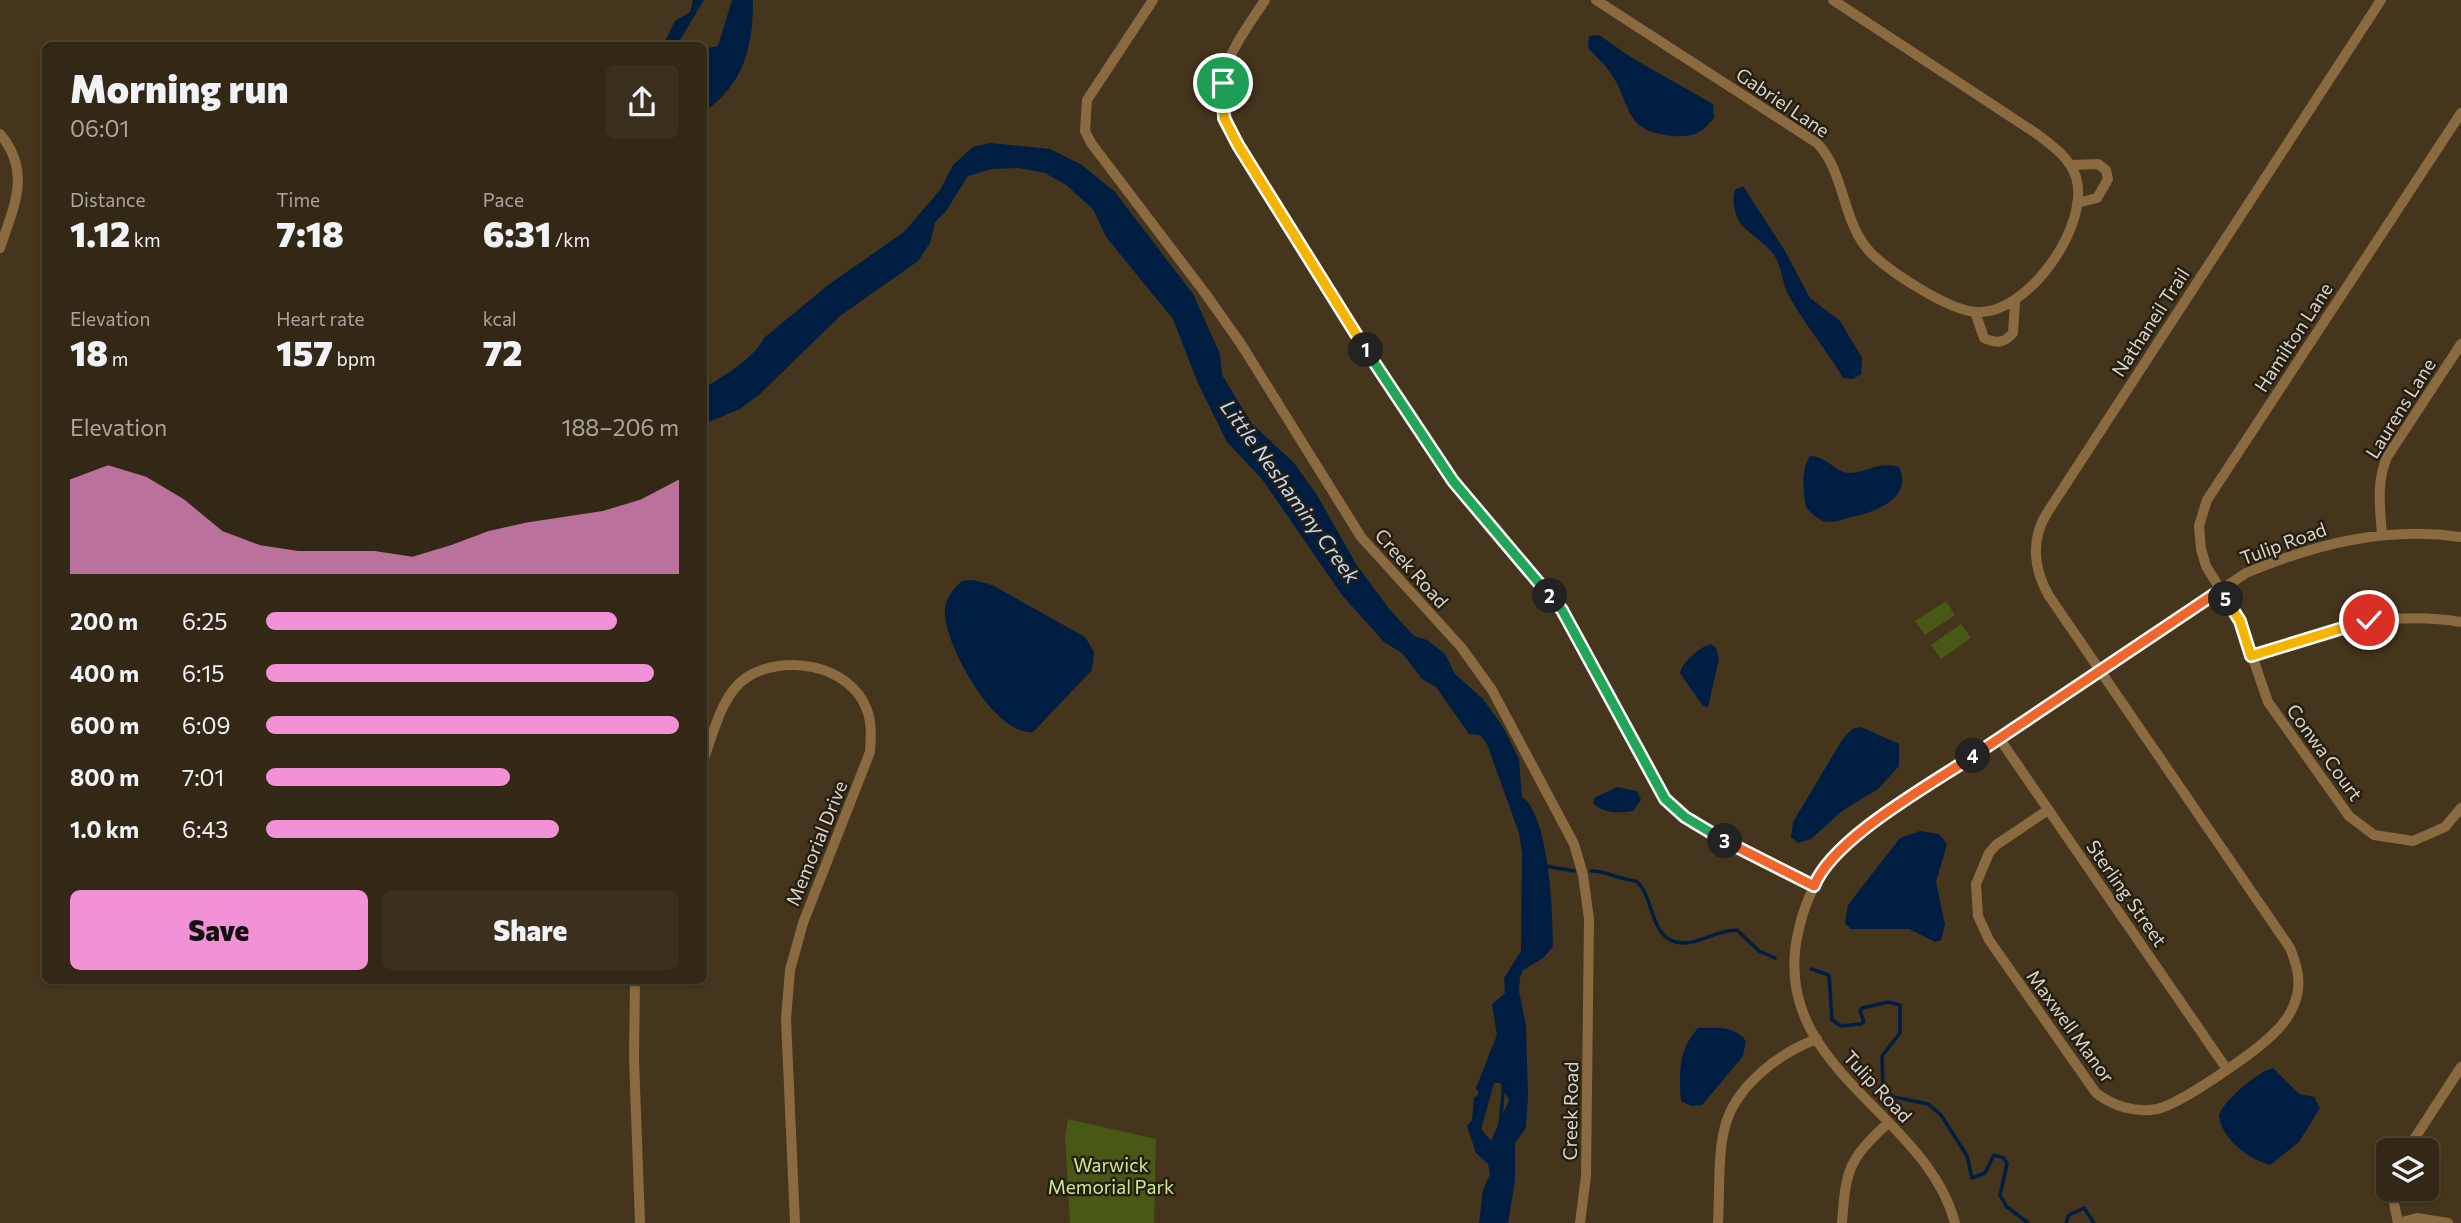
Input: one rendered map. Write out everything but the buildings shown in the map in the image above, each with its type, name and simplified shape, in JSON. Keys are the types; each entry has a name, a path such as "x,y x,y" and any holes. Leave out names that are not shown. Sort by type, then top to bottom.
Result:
{"street":[{"name":"Creek Road","path":"1153,0 1087,100 1083,117 1088,137 1241,344 1361,537 1461,646 1492,690 1574,844 1583,875 1590,919 1586,1176 1580,1223"},
{"path":"1265,0 1227,60 1223,108 1238,145 1427,445 1453,481 1562,610 1665,799 1685,817 1712,834 1814,886"},
{"name":"Gabriel Lane","path":"1596,0 1817,142 1831,162 1856,232 1864,246 1875,257 1939,299 1975,312"},
{"path":"1833,0 2037,134 2061,153 2070,165 2076,177 2077,203 2073,223 2031,289 2015,303 1991,311 1975,312 1984,338 1995,343 2006,341 2013,333 2015,303"},
{"name":"Nathaneil Trail","path":"2101,670 2049,596 2037,573 2037,542 2042,521 2381,0"},
{"name":"Hamilton Lane","path":"2219,591 2201,549 2199,526 2207,500 2461,113"},
{"path":"0,134 17,158 17,197 0,248"},
{"path":"2070,165 2098,164 2106,170 2108,179 2097,198 2077,203"},
{"name":"Laurens Lane","path":"2382,535 2379,492 2384,464 2461,344"},
{"name":"Tulip Road","path":"1955,1223 1951,1208 1930,1169 1834,1067 1801,1009 1794,964 1799,926 1814,886 1825,868 1851,840 2246,573 2305,549 2382,535 2422,533 2461,537"},
{"name":"Conwa Court","path":"2219,591 2240,621 2260,684 2274,712 2349,816 2365,830 2386,839 2413,841 2445,827 2461,808"},
{"path":"2251,656 2369,620 2407,617 2461,622"},
{"name":"Memorial Drive","path":"707,750 723,707 735,689 746,678 785,663 812,668 842,680 858,694 867,709 871,730 870,752 803,923 790,970 786,1019 795,1223"},
{"name":"Maxwell Manor","path":"2048,810 1996,845 1989,853 1976,884 1976,905 1989,940 2095,1093 2104,1100 2141,1110 2169,1105 2269,1038 2285,1021 2297,995 2297,966 2290,947 2101,670"},
{"name":"Sterling Street","path":"1999,738 2226,1068"},
{"path":"635,984 634,1059 640,1223"},
{"path":"1718,1223 1724,1132 1731,1112 1745,1091 1782,1055 1816,1039"},
{"path":"2415,1138 2461,1067"},
{"path":"1842,1223 1844,1187 1850,1166 1860,1149 1888,1123"},
{"path":"2394,1201 2398,1223 2429,1218 2448,1223"}],"green space":[{"path":"1946,601 1955,615 1925,635 1915,621"},
{"path":"1961,624 1971,638 1941,659 1931,645"},
{"name":"Warwick Memorial Park","path":"1068,1119 1156,1139 1154,1223 1070,1223 1065,1137"}],"water":[{"path":"693,0 704,0 679,42 664,42 675,21 690,12"},
{"path":"732,0 753,0 751,33 744,63 729,89 707,110 708,48 718,46"},
{"path":"1599,35 1632,58 1713,104 1714,118 1701,131 1686,136 1673,136 1645,129 1631,115 1610,72 1588,48 1589,36"},
{"path":"990,143 1050,149 1082,165 1115,192 1193,294 1220,354 1222,375 1252,424 1294,463 1317,495 1356,564 1390,610 1414,636 1427,640 1445,654 1455,674 1483,699 1503,727 1519,759 1522,797 1531,807 1544,844 1553,947 1543,958 1523,970 1520,978 1519,991 1526,1026 1528,1096 1526,1128 1515,1143 1515,1180 1508,1223 1479,1223 1483,1190 1490,1174 1488,1164 1476,1153 1467,1126 1472,1120 1474,1098 1479,1094 1476,1088 1497,1035 1492,1004 1505,993 1504,978 1521,951 1522,853 1519,833 1487,744 1480,735 1469,734 1436,687 1422,679 1402,653 1384,642 1342,595 1262,479 1227,442 1197,381 1173,319 1106,237 1093,209 1066,185 1045,173 1019,168 992,169 968,176 946,211 935,222 930,243 918,261 840,316 760,394 740,409 707,423 707,386 745,360 764,338 828,285 904,232 940,190 953,165 973,147","holes":["1494,1083 1500,1083 1509,1100 1491,1141 1481,1129"]},
{"path":"1743,186 1785,251 1810,298 1840,321 1862,358 1861,374 1853,379 1843,378 1795,307 1774,255 1739,221 1734,198 1735,190"},
{"path":"1810,456 1850,473 1884,465 1899,467 1902,477 1898,494 1883,506 1865,514 1836,521 1823,521 1806,507 1804,474"},
{"path":"974,580 992,585 1085,637 1094,652 1092,670 1033,732 1018,729 1003,720 989,705 975,687 954,647 945,614 947,600 962,581"},
{"path":"1711,644 1716,648 1719,659 1708,707 1703,706 1680,673 1692,655"},
{"path":"1861,727 1899,744 1899,766 1878,789 1842,811 1811,839 1798,843 1791,837 1793,822 1842,740 1852,729"},
{"path":"1617,787 1637,791 1641,800 1633,811 1607,811 1593,803 1594,798"},
{"path":"1920,831 1939,834 1947,844 1936,882 1945,925 1941,940 1935,942 1909,929 1851,929 1845,923 1848,905 1900,838"},
{"path":"1698,1028 1730,1030 1746,1041 1743,1056 1702,1105 1691,1106 1681,1101 1680,1071 1683,1053"},
{"path":"2273,1068 2299,1094 2314,1097 2320,1108 2299,1142 2270,1165 2237,1147 2225,1133 2219,1116 2226,1103 2242,1088"}],"waterway":[{"path":"1545,866 1574,871"},
{"path":"1591,871 1636,881 1647,897 1658,928 1672,941 1697,941 1737,930 1759,951 1775,958"},
{"path":"1811,969 1829,975 1832,1020 1841,1026 1864,1022 1860,1011 1862,1008 1888,1002 1900,1005 1900,1033 1882,1056 1883,1090 1894,1097 1928,1104 1941,1115 1967,1156 1972,1178 1985,1173 1994,1155 2004,1158 2007,1164 2000,1195 2006,1206 2028,1223"},
{"name":"Little Neshaminy Creek","path":"1500,1127 1504,1082"},
{"path":"2066,1223 2069,1215 2084,1208 2094,1223"}],"route":[{"path":"1223,83 1224,118 1238,145 1427,445 1453,481 1562,610 1665,799 1685,817 1712,834 1814,886 1816,878 1834,857 1875,822 2219,591 2240,621 2251,656 2354,622 2369,620"}]}
